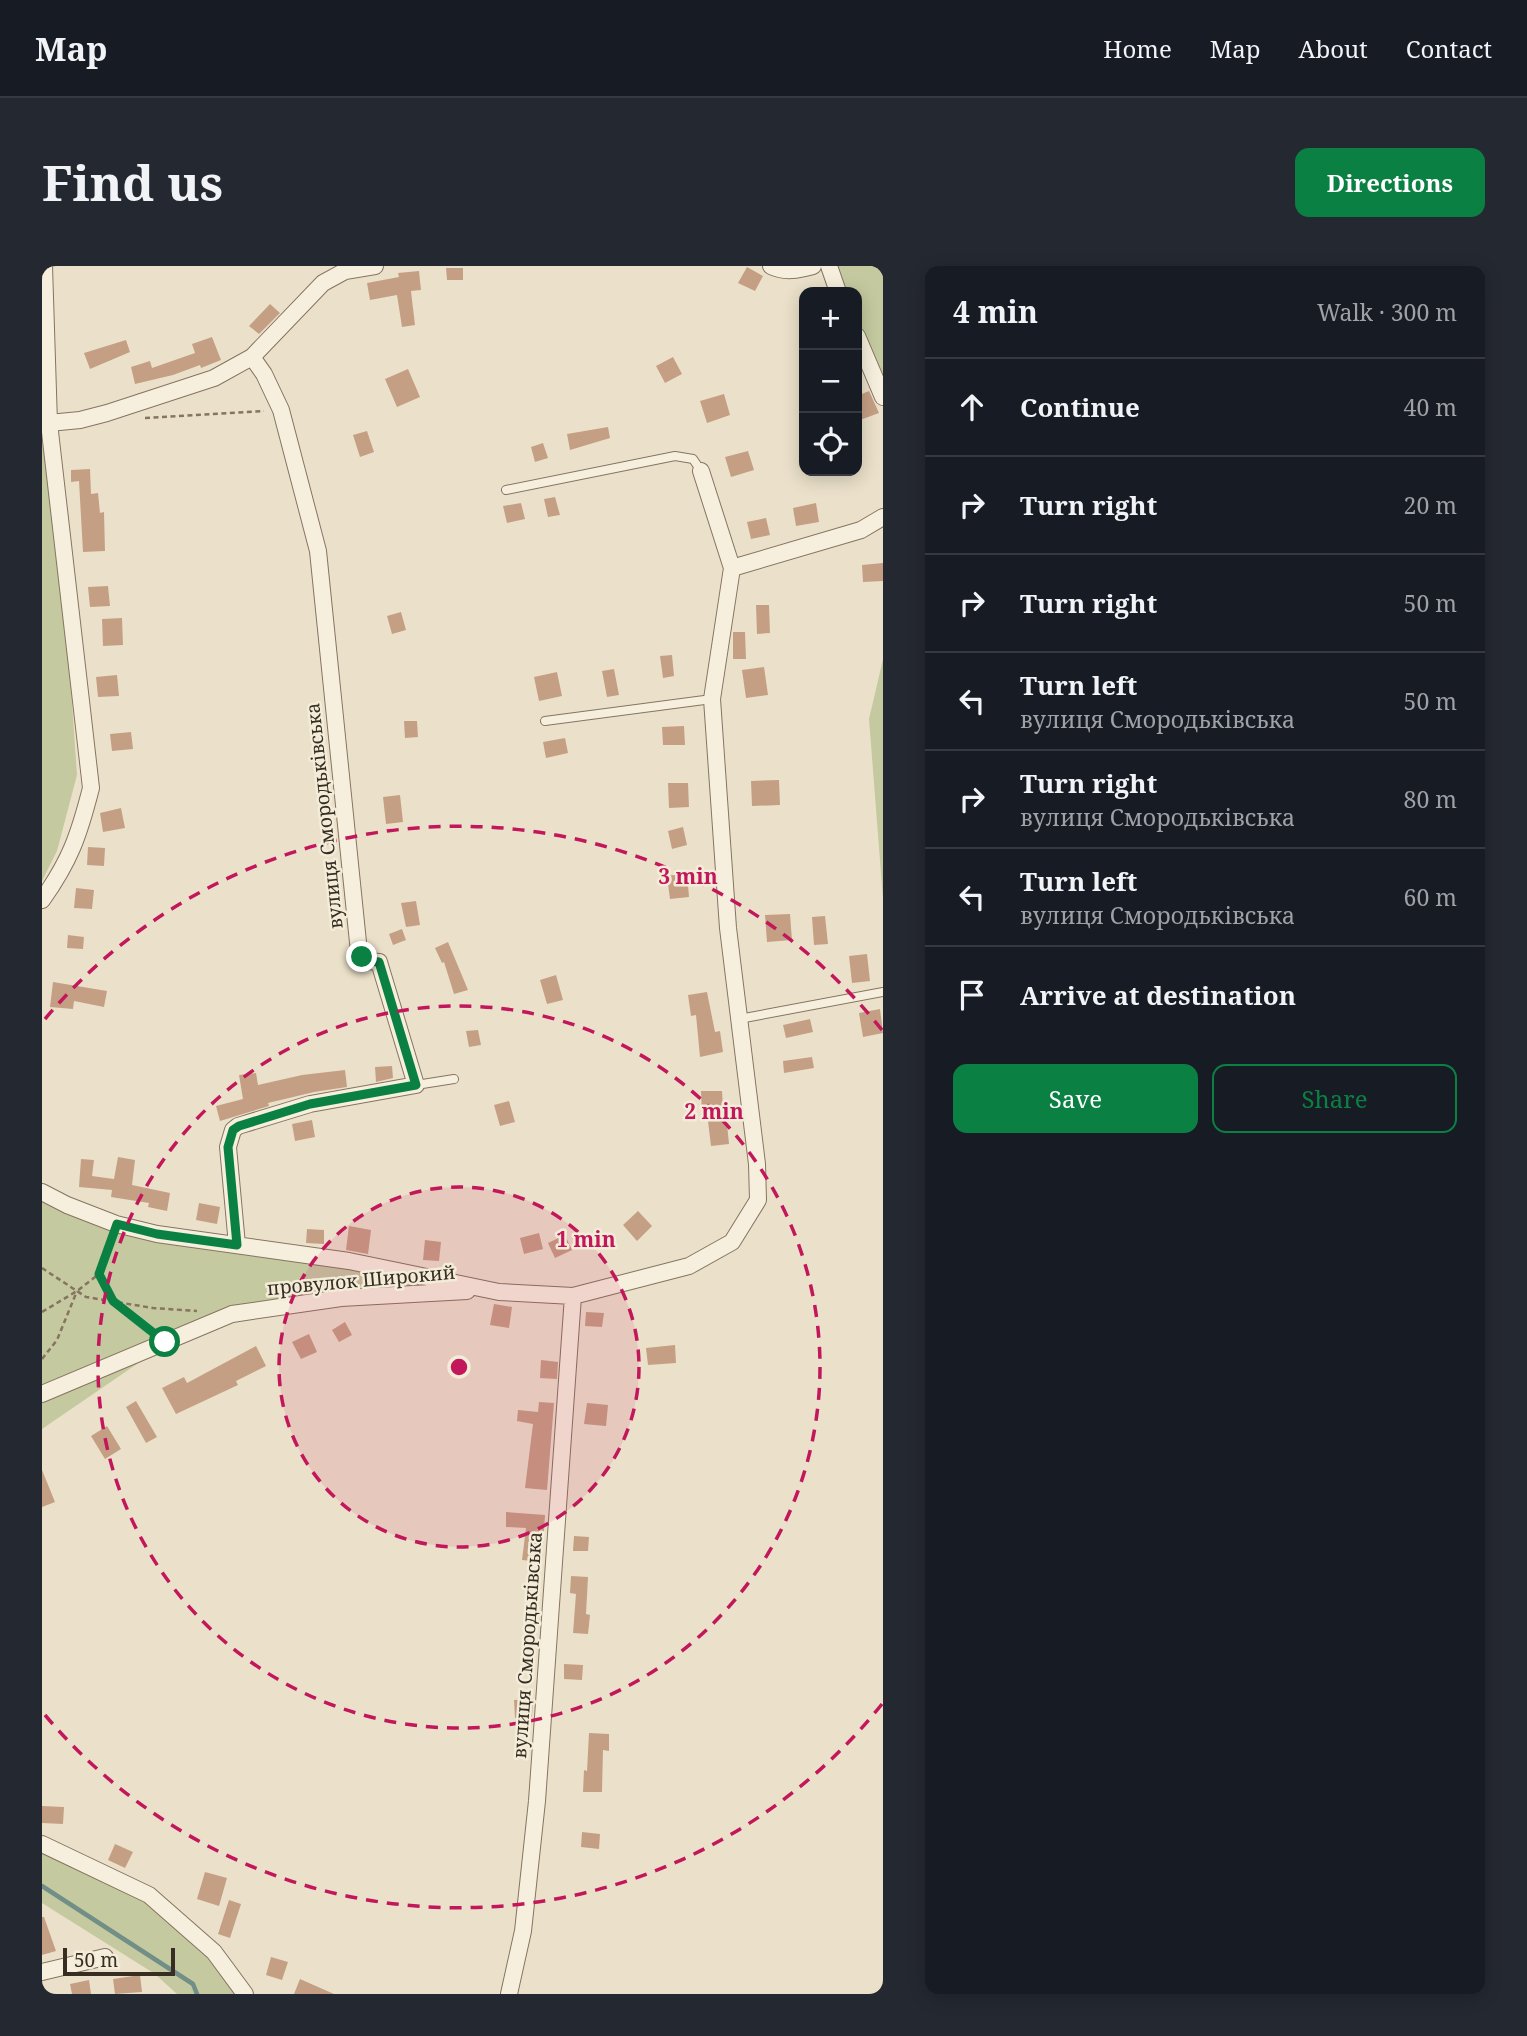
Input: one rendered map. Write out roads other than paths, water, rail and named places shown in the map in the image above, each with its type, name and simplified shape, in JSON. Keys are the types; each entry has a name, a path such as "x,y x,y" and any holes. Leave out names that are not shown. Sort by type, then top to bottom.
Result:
{"street":[{"path":"42,900 64,869 81,827 91,788 49,423 44,266"},
{"path":"49,423 80,420 107,413 214,378 252,357 323,283 345,271 375,266"},
{"path":"771,266 790,271 813,266"},
{"path":"829,266 836,287"},
{"path":"862,348 883,397"},
{"name":"вулиця Смородьківська","path":"252,357 264,374 281,410 318,551 359,952 368,961 379,962 416,1085"},
{"path":"42,1192 67,1205 117,1224 157,1234 349,1261 491,1290 573,1296 689,1266 732,1242 758,1200 757,1164 728,928 712,699 732,568 701,471"},
{"path":"732,568 861,530 883,517"},
{"path":"237,1245 228,1147 233,1130 310,1104 416,1085"},
{"name":"провулок Широкий","path":"42,1394 240,1313 341,1298 491,1290"},
{"name":"вулиця Смородьківська","path":"509,1994 523,1931 537,1801 573,1296"},
{"path":"42,1844 149,1895 214,1952 247,1993"},
{"path":"42,1972 105,1957"}],"lane":[{"path":"506,490 675,456 693,459 701,471"},
{"path":"545,721 712,699"},
{"path":"740,1019 883,992"},
{"path":"416,1085 454,1079"}],"waterway":[{"path":"42,1886 193,1984 197,1994"}]}
